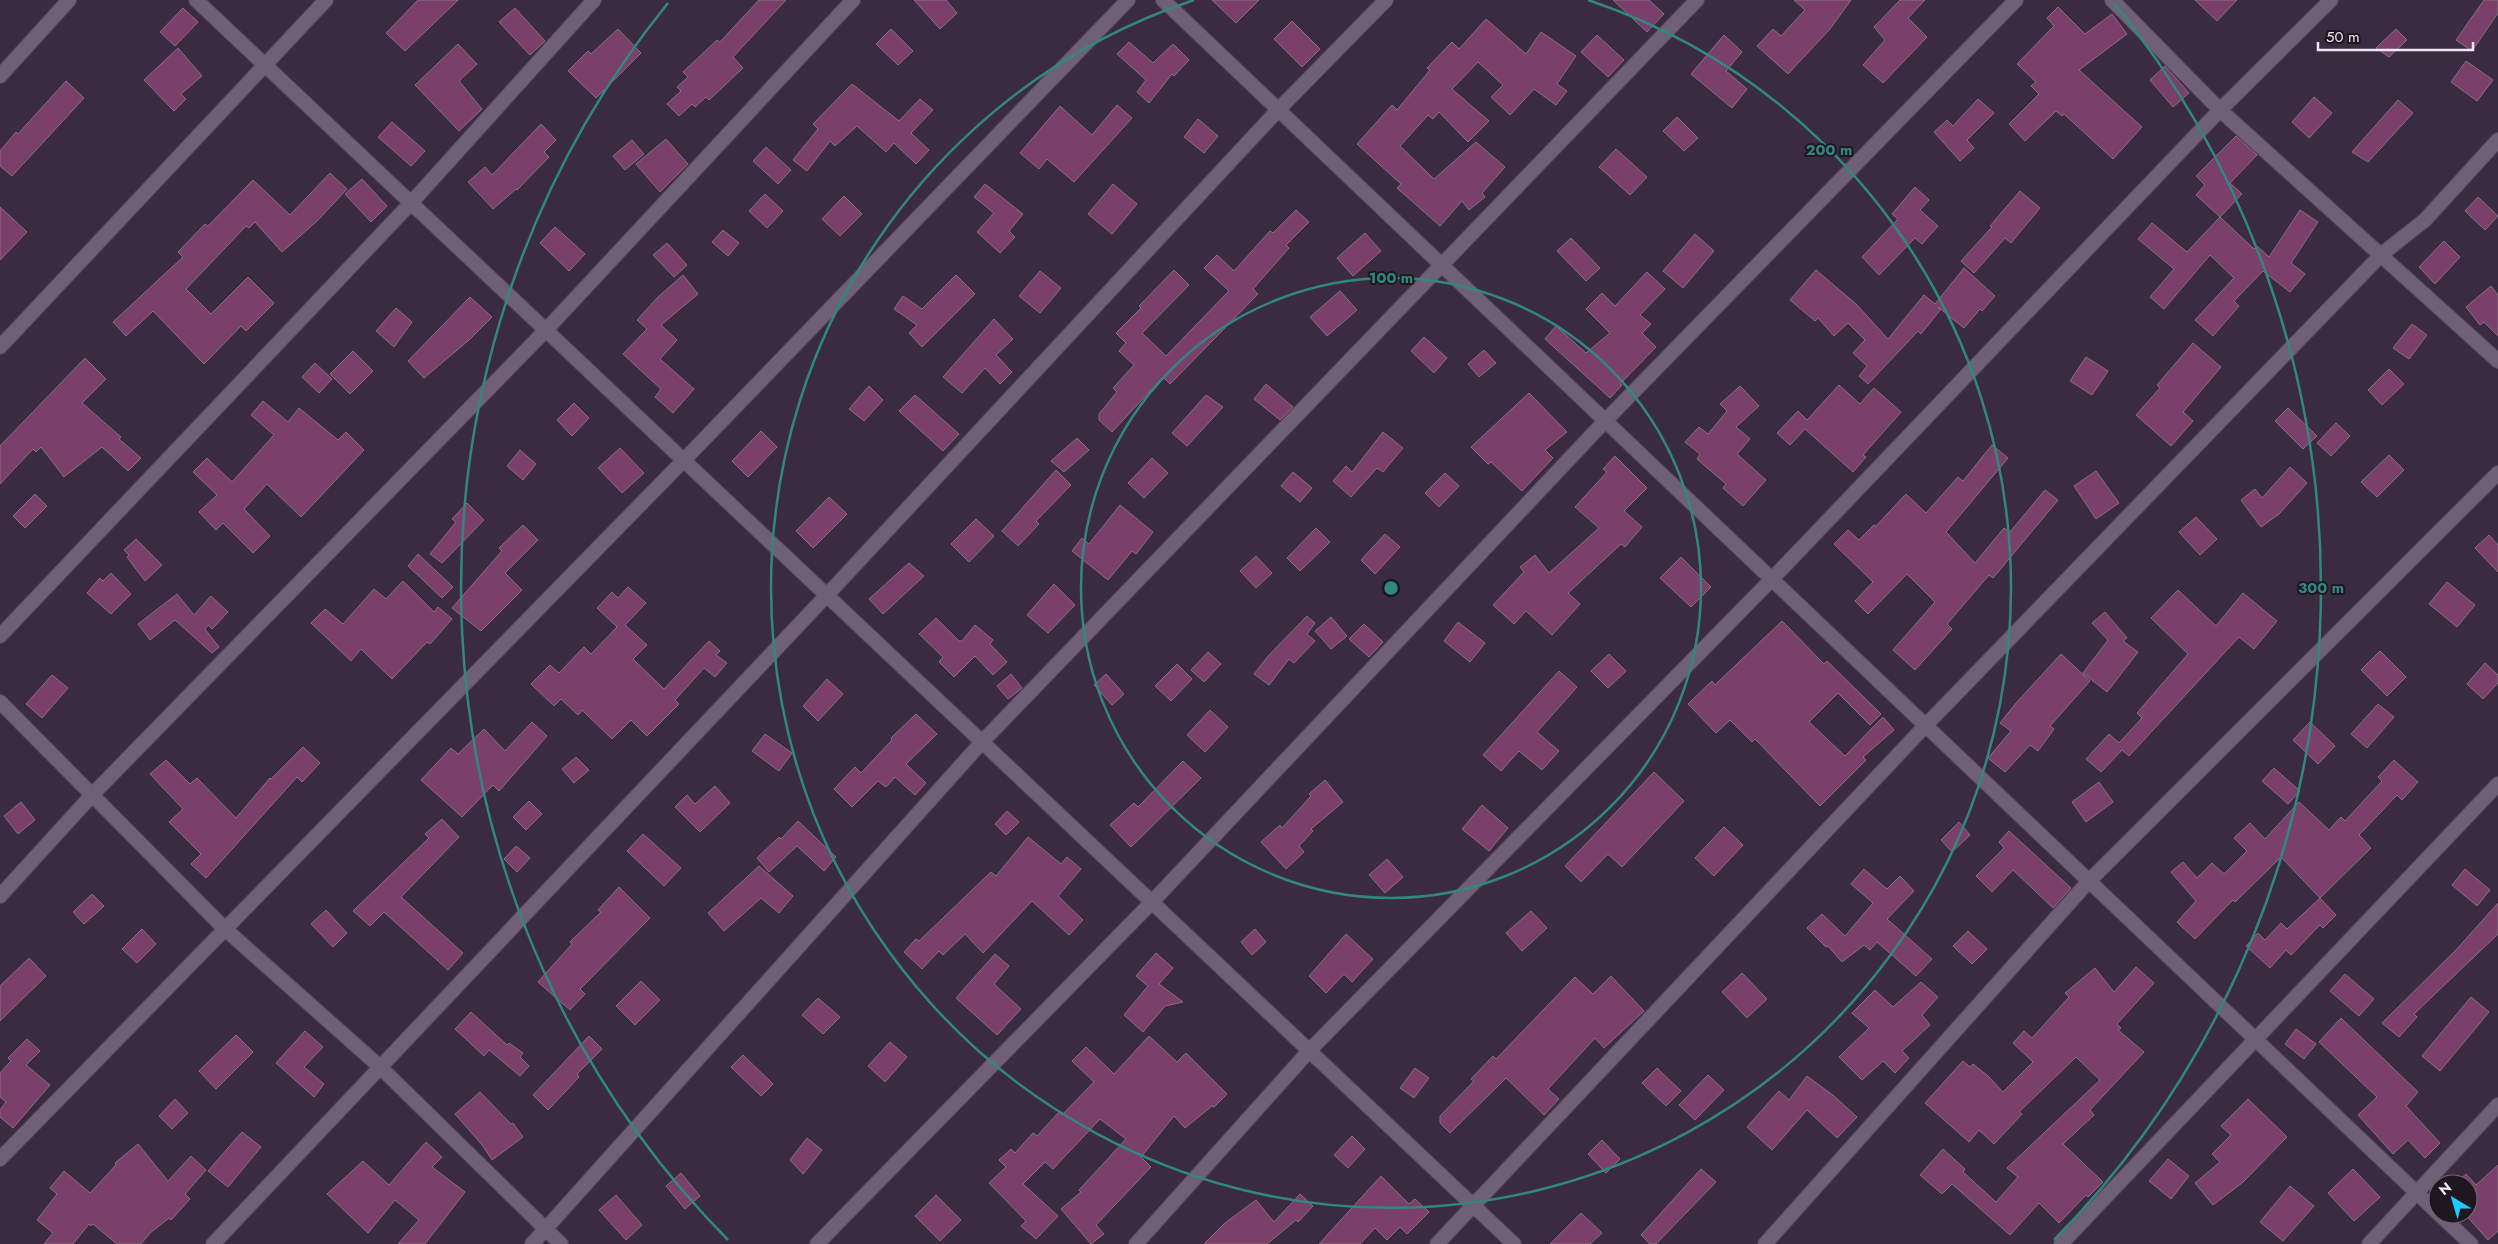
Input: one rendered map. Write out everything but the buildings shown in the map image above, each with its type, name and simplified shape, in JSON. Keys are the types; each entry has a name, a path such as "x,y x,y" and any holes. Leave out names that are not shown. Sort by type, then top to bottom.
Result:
{"street":[{"path":"0,76 69,0"},
{"path":"196,0 1514,1244"},
{"path":"0,347 326,0"},
{"path":"0,636 411,203 594,0"},
{"path":"0,896 93,794 546,330 852,0"},
{"path":"0,1159 684,460 1128,0"},
{"path":"1163,0 2428,1203"},
{"path":"213,1244 379,1066 827,596 1278,110 1386,0"},
{"path":"532,1244 547,1230 982,742 1697,0"},
{"path":"817,1244 1152,902 1605,421 2016,0"},
{"path":"2112,0 2220,110 2382,254 2498,361"},
{"path":"1136,1244 1310,1051 1772,579 2220,110 2331,0"},
{"path":"1437,1244 1926,725 2382,254 2425,220 2498,140"},
{"path":"1765,1244 2090,881 2498,472"},
{"path":"0,702 225,929 379,1066 561,1244"},
{"path":"2061,1244 2257,1040 2498,784"},
{"path":"2369,1244 2498,1105"},
{"path":"2450,1224 2471,1244"}]}
